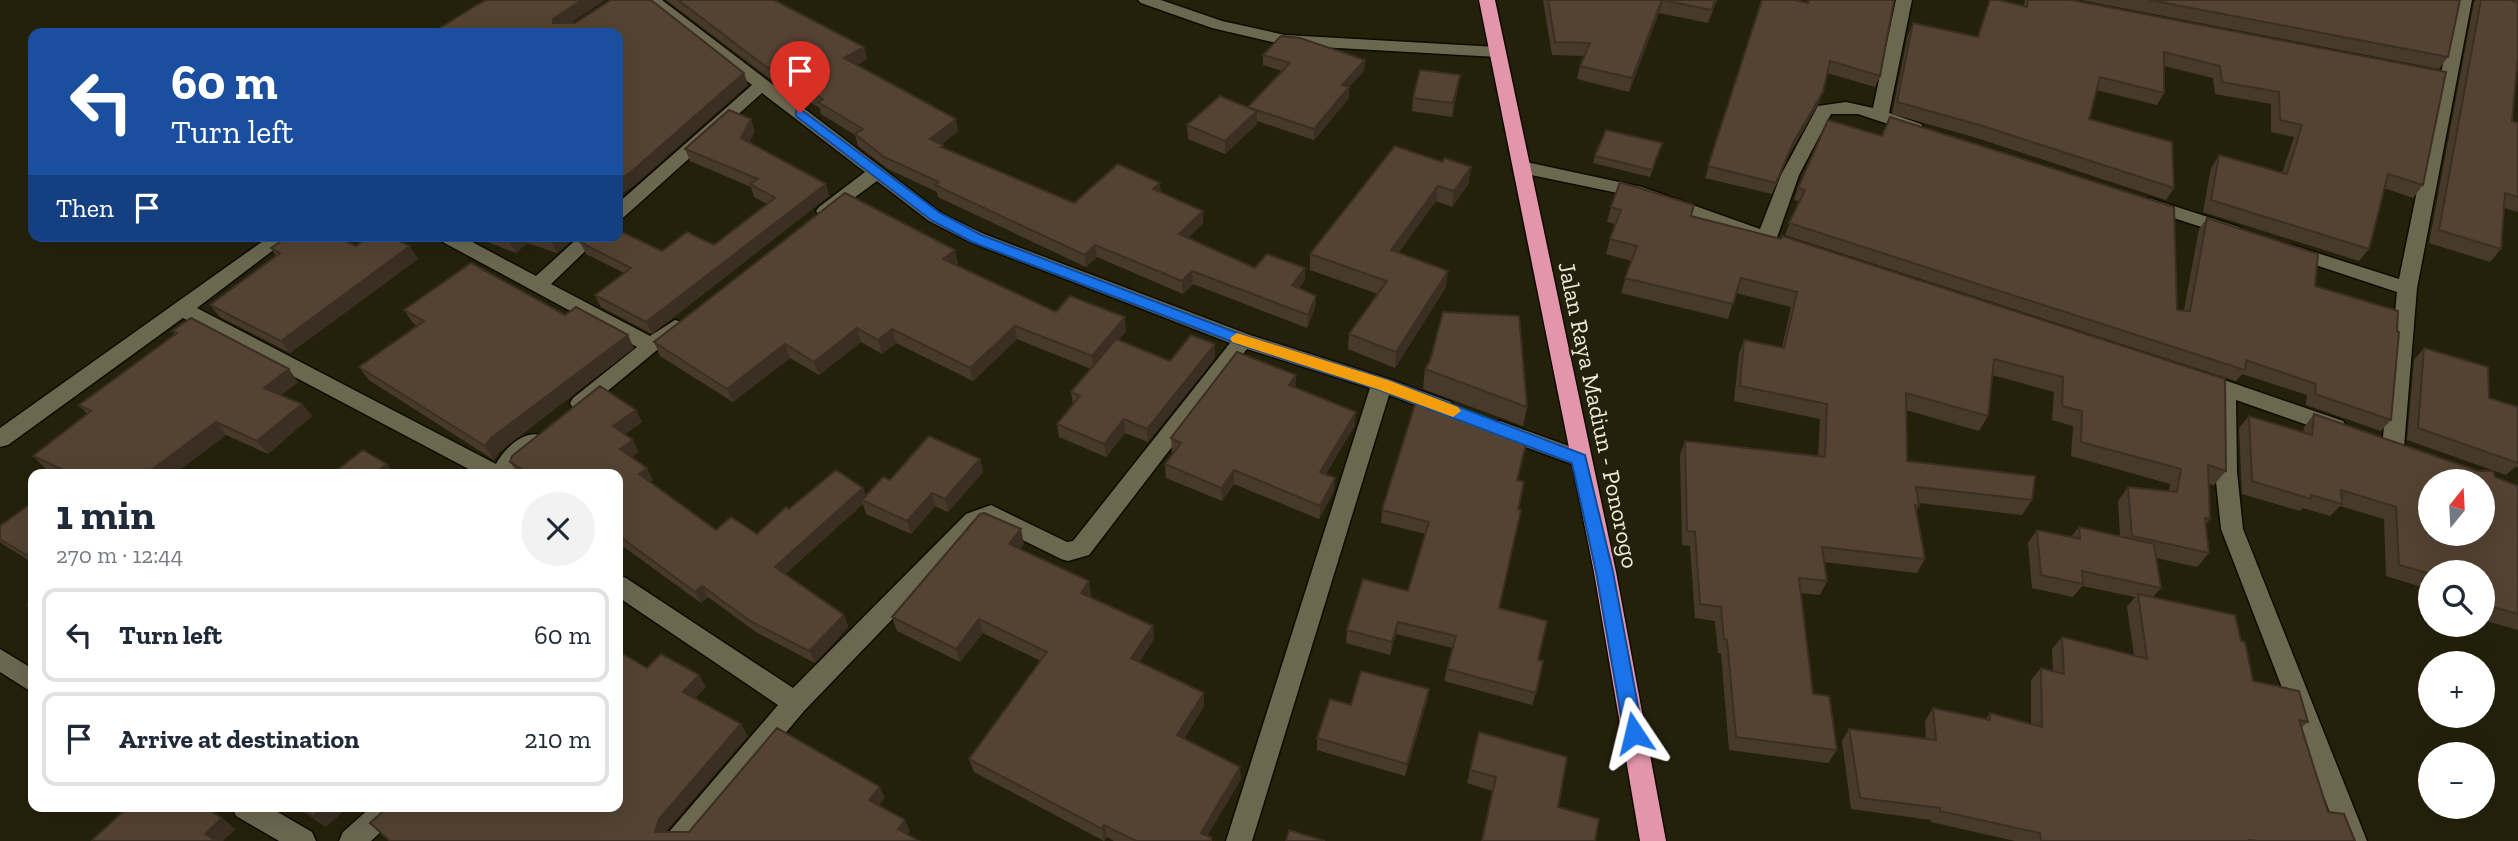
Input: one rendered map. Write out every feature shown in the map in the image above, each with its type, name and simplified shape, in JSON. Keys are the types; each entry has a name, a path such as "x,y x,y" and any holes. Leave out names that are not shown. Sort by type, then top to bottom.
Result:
{"highway":[{"name":"Jalan Raya Madiun - Ponorogo","path":"1487,0 1605,572 1653,841"}],"street":[{"path":"652,0 936,217 976,238 1243,340 1382,384 1456,412"},
{"path":"1146,0 1219,24 1285,40 1497,52"},
{"path":"1880,117 1904,0"},
{"path":"2393,447 2407,288 2440,77 2463,0"},
{"path":"623,209 762,84"},
{"path":"1766,238 1790,175 1824,110 1839,107 1931,133"},
{"path":"1522,167 1636,191 1792,246"},
{"path":"813,221 877,172"},
{"path":"2129,197 2248,236"},
{"path":"0,439 274,242"},
{"path":"457,242 652,346"},
{"path":"538,285 586,242"},
{"path":"2274,245 2407,288"},
{"path":"181,308 487,469"},
{"path":"504,469 509,460 694,313"},
{"path":"678,841 795,703 974,520 991,514 1061,550 1068,552 1081,548 1243,340"},
{"path":"2174,371 2354,434"},
{"path":"1239,841 1382,384"},
{"path":"2226,388 2226,472 2232,529 2354,841"},
{"path":"1481,422 1580,459"},
{"path":"623,592 795,703"},
{"path":"0,659 28,679"},
{"path":"254,812 303,841"},
{"path":"352,841 384,812"},
{"path":"1653,841 1660,841"}],"building":[{"path":"486,0 582,0 553,19 553,23 575,23 611,0 651,0 744,73 623,177 623,28 440,28"},
{"path":"678,0 774,0 864,47 844,58 956,119 930,139 943,145 941,147 1074,203 1118,164 1160,183 1153,189 1203,211 1179,234 1255,268 1267,254 1305,268 1292,285 1316,296 1308,315 1192,271 1182,281 1095,245 1085,255 935,185 939,182 884,157 855,134 863,129 818,102 823,99 765,66"},
{"path":"1548,0 1662,0 1632,78 1580,66 1590,43 1555,42"},
{"path":"1662,0 1715,0 1712,10"},
{"path":"1762,0 1795,0 1808,3 1809,0 1894,0 1880,76 1830,61 1823,92 1793,143 1776,183 1708,166"},
{"path":"1990,0 2027,7 2028,0 2071,0 2446,72 2423,185 2388,174 2369,249 2211,200 2219,155 2287,174 2302,125 2280,120 2279,92 2222,82 2220,66 2164,52 2164,93 2100,77 2089,119 2172,142 2174,188 1983,126 1897,102 1913,23 1978,37"},
{"path":"2150,0 2460,0 2448,57"},
{"path":"2481,0 2518,2 2518,55 2512,121 2518,123 2518,197 2505,193 2501,249 2439,230"},
{"path":"1281,36 1300,38 1365,60 1342,85 1349,87 1314,129 1248,107 1290,63 1263,55"},
{"path":"1420,70 1460,75 1453,103 1413,98"},
{"path":"1220,96 1257,111 1225,141 1187,125"},
{"path":"729,110 751,119 741,138 826,184 646,322 595,295 631,268 580,242 623,242 623,232 662,251 687,232 714,245 775,198 750,184 758,179 685,149"},
{"path":"1890,117 2174,207 2177,310 2190,311 2207,218 2318,254 2315,286 2398,311 2399,332 2391,420 2315,394 2316,384 2246,360 2245,370 1789,223 1805,190 1798,188 1828,120 1882,136"},
{"path":"1606,130 1662,143 1652,170 1595,156"},
{"path":"1395,146 1442,162 1445,158 1471,167 1454,191 1438,186 1391,250 1448,271 1396,352 1349,334 1387,281 1310,254"},
{"path":"1620,182 1694,205 1691,216 1781,239 1782,236 2225,379 2226,471 2208,465 2210,519 2205,518 2209,553 2132,536 2128,487 2177,492 2181,469 2081,442 2082,411 2062,406 2063,377 1994,359 1988,416 1906,393 1907,461 2035,476 2032,500 1916,487 1919,506 1915,505 1925,559 1822,547 1827,581 1799,578 1813,694 1829,696 1837,750 1736,737 1727,640 1724,639 1721,607 1700,604 1695,532 1687,531 1685,441 1825,457 1827,404 1740,386 1744,340 1784,348 1797,292 1741,278 1733,304 1625,278 1637,246 1610,239 1621,210 1611,207"},
{"path":"845,193 955,250 943,259 1056,312 1070,296 1125,317 1092,356 1015,326 970,368 892,329 878,340 857,328 814,362 785,344 727,389 654,342"},
{"path":"280,242 348,242 356,246 362,242 401,242 410,246 281,341 210,305 280,253 271,248"},
{"path":"471,263 565,315 576,307 628,335 491,438 485,446 359,367 424,321 404,310"},
{"path":"1443,312 1519,316 1527,407 1425,369 1430,361"},
{"path":"191,318 289,369 264,388 302,404 257,441 216,422 153,469 61,469 33,456 91,411 79,405 177,333 172,331"},
{"path":"1191,335 1215,344 1147,429 1124,419 1104,444 1057,424 1080,396 1071,392 1116,339 1170,361"},
{"path":"2424,348 2488,367 2489,398 2518,407 2518,463 2418,428"},
{"path":"1237,352 1296,375 1289,385 1356,412 1320,472 1335,478 1320,506 1234,470 1221,488 1165,464 1181,443 1171,438"},
{"path":"600,386 636,410 613,426 633,440 620,449 647,468 639,474 716,530 731,517 757,534 786,507 789,509 836,470 863,488 775,567 844,615 809,651 750,621 702,586 695,592 623,539 623,469 522,469 510,462 512,456"},
{"path":"1418,395 1528,436 1517,480 1524,482 1518,509 1521,510 1499,608 1547,621 1538,660 1543,661 1536,693 1447,669 1456,636 1398,622 1392,642 1347,630 1363,579 1408,591 1429,522 1382,510"},
{"path":"2314,414 2472,469 2418,469 2418,546 2496,546 2496,477 2518,486 2518,614 2495,608 2495,560 2418,560 2418,570 2399,565 2396,507 2341,490 2342,504 2311,495 2311,499 2252,481 2249,416 2312,435"},
{"path":"929,436 980,459 945,499 932,493 907,521 862,500 883,477 890,480"},
{"path":"363,450 387,464 380,469 338,469"},
{"path":"28,506 28,556 0,539 0,526"},
{"path":"984,513 1021,529 1009,544 1089,581 1081,593 1153,626 1131,658 1204,693 1177,735 1240,767 1201,833 1212,838 1210,841 1136,841 1104,825 1102,829 969,759 1047,652 979,619 956,649 892,617 980,514"},
{"path":"2079,527 2154,544 2161,588 2082,571 2083,584 2041,575 2037,530 2080,539"},
{"path":"2138,594 2235,615 2241,641 2245,642 2253,681 2299,691 2308,722 2299,720 2328,812 2344,814 2355,841 2041,841 2040,833 1940,811 1940,808 1860,798 1849,729 1936,740 1933,708 1990,720 1990,713 2042,727 2041,668 2064,674 2062,637 2147,659"},
{"path":"623,654 647,668 661,654 699,675 683,692 741,724 659,819 655,832 689,832 777,728 880,787 869,800 905,820 898,829 919,841 390,841 370,823 382,812 623,812"},
{"path":"1361,671 1429,689 1407,764 1317,738 1330,699 1351,705"},
{"path":"1479,732 1567,757 1558,807 1599,819 1595,841 1482,841 1496,777 1470,770"},
{"path":"123,812 212,812 222,818 205,834 217,841 92,840"},
{"path":"1289,830 1325,841 1286,841"}],"slow traffic":[{"path":"1237,338 1382,384 1453,411"}],"route":[{"path":"800,113 936,217 976,238 1243,340 1382,384 1580,459 1605,572 1634,733"}]}
